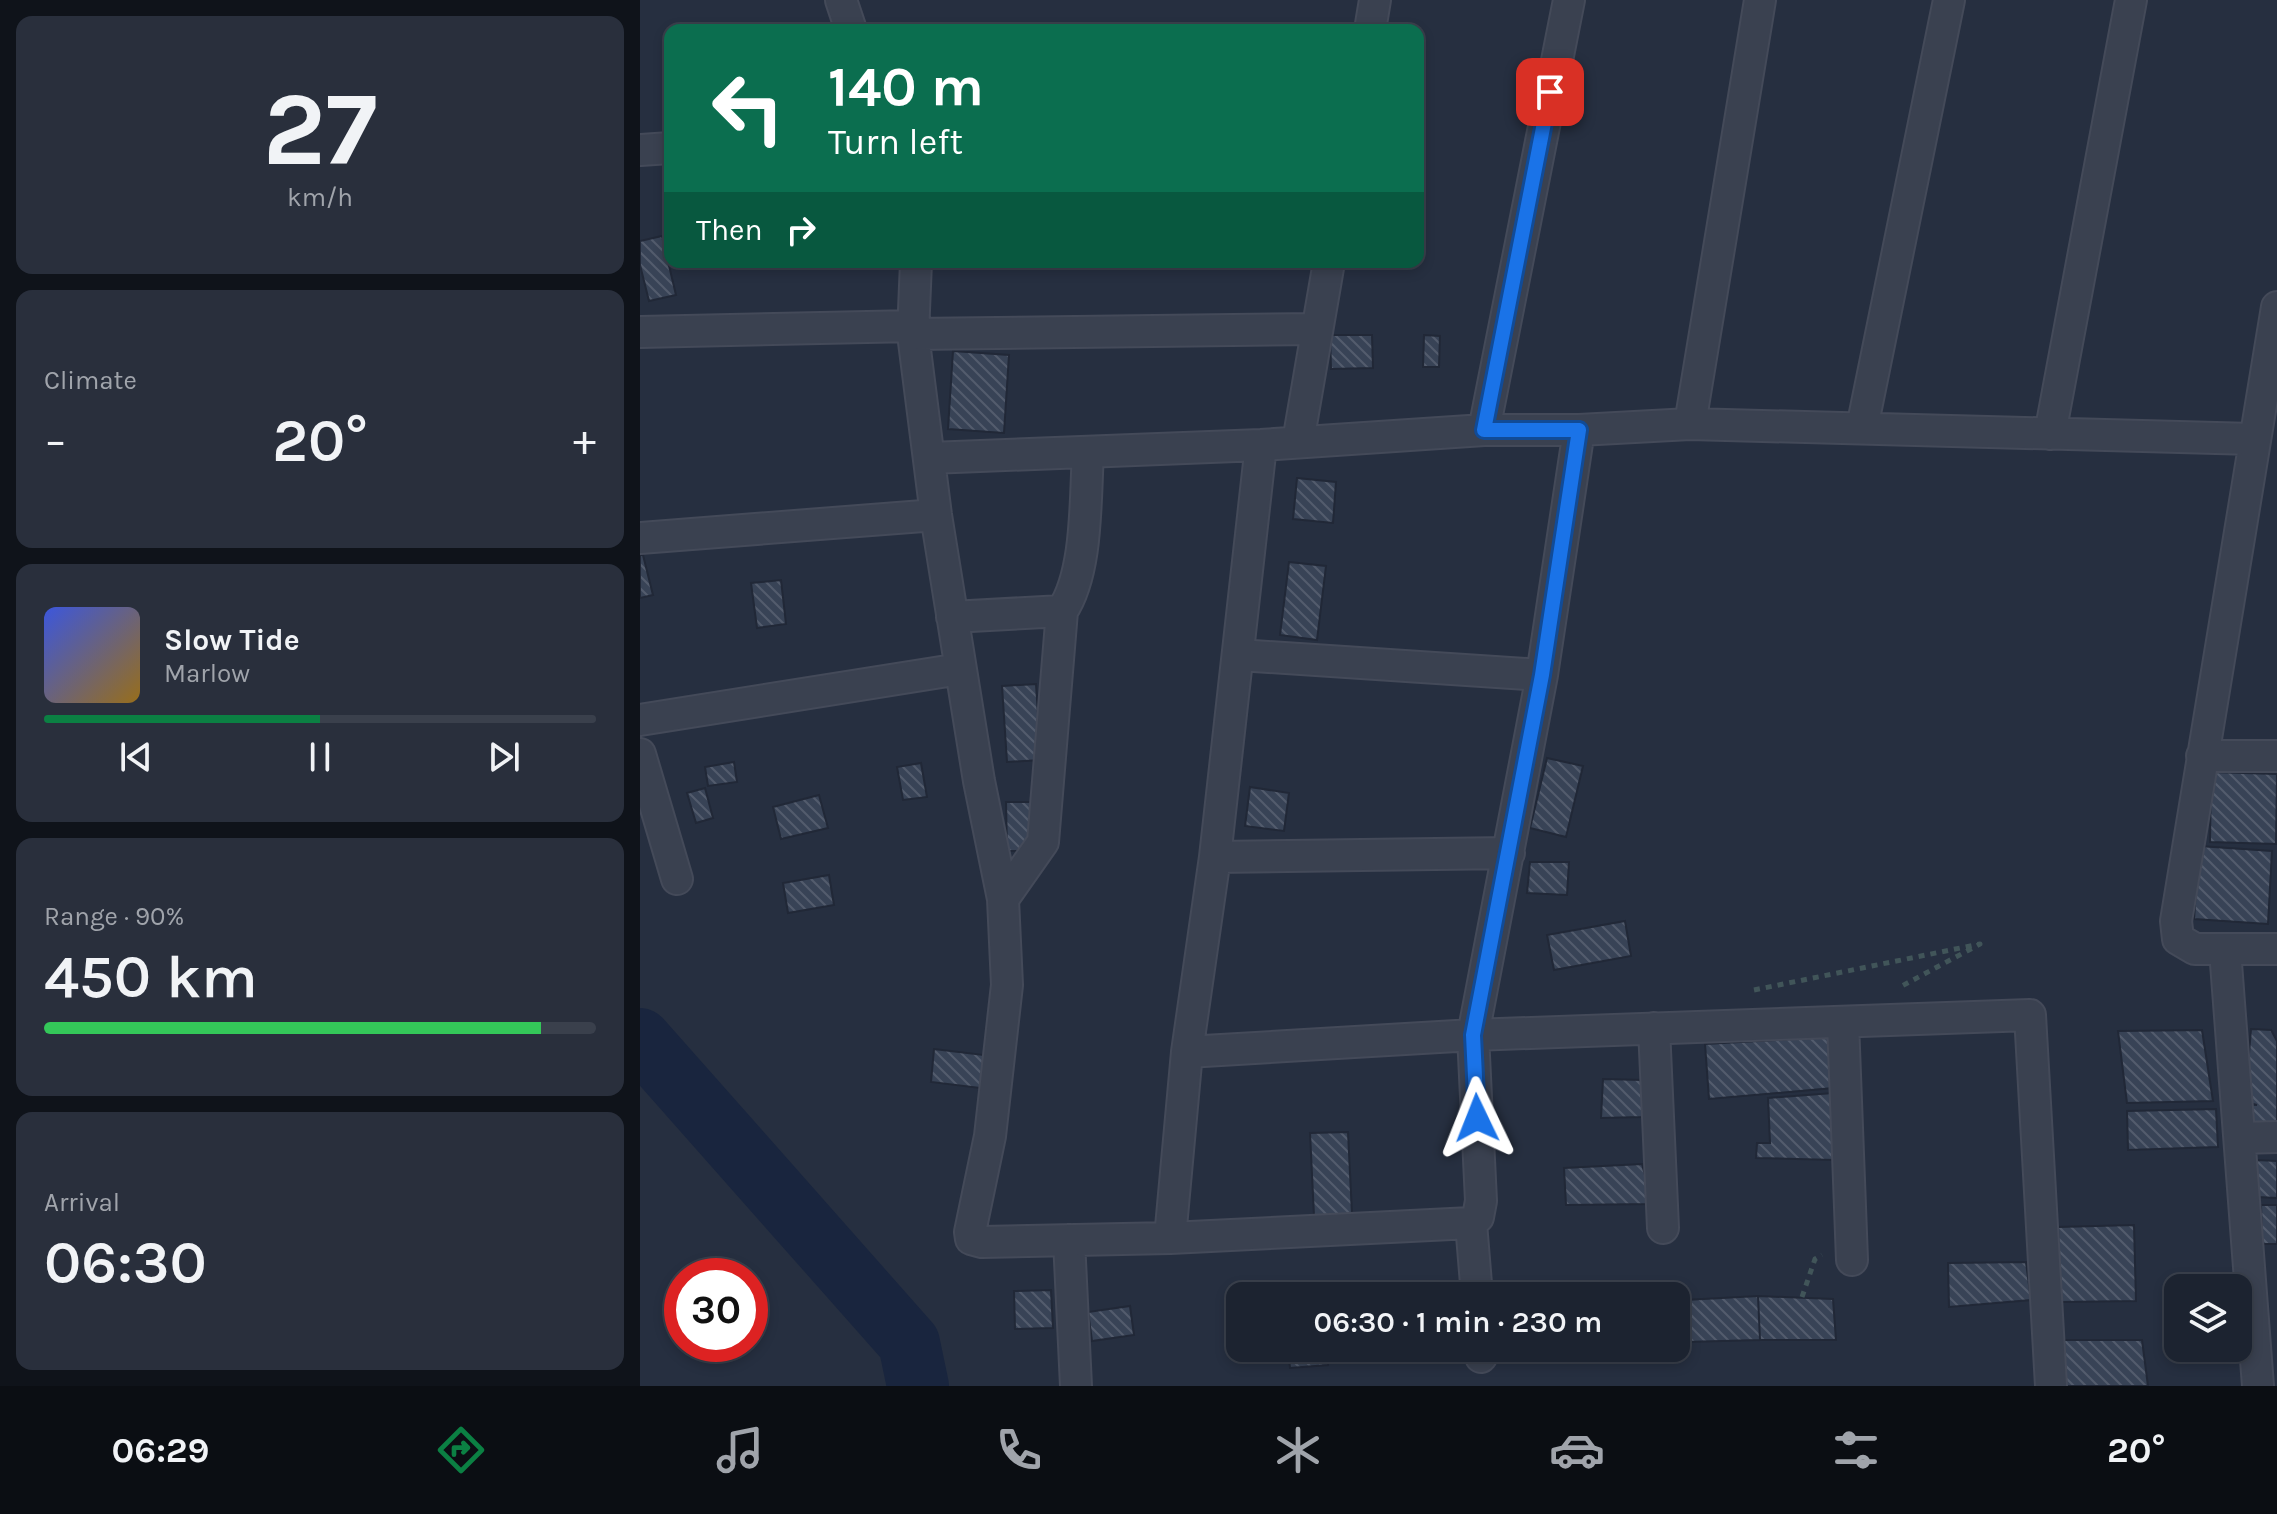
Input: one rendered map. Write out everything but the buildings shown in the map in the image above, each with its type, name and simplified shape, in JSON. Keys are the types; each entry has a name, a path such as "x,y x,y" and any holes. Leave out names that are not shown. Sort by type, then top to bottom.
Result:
{"street":[{"path":"841,0 849,24"},
{"path":"1371,24 1375,0"},
{"path":"1484,430 1569,0"},
{"path":"1690,424 1760,0"},
{"path":"1862,428 1949,0"},
{"path":"2050,434 2131,0"},
{"path":"640,150 664,148"},
{"path":"916,268 914,330 936,515 960,669 1003,899 1007,985 990,1136 970,1232 971,1239 982,1242 1170,1238 1471,1223 1478,1217 1481,1201 1473,1035 1542,675 1579,430"},
{"path":"1298,442 1328,268"},
{"path":"2277,307 2176,921 2178,939 2195,949 2277,949"},
{"path":"640,332 1317,329"},
{"path":"930,458 1261,445 1484,430 1579,430 1690,424 2253,439"},
{"path":"1170,1238 1187,1052 1215,857 1261,445"},
{"path":"1003,899 1043,842 1062,611 1072,597 1083,536 1088,453"},
{"path":"640,538 936,515"},
{"path":"952,617 1062,611"},
{"path":"1239,655 1542,675"},
{"path":"640,720 960,669"},
{"path":"640,754 677,879"},
{"path":"2202,756 2277,756"},
{"path":"1215,857 1509,853"},
{"path":"2225,950 2240,1138 2266,1324 2258,1386"},
{"path":"1187,1052 1473,1035 2030,1015 2051,1386"},
{"path":"1843,1022 1852,1260"},
{"path":"1654,1028 1663,1228"},
{"path":"2240,1138 2277,1137"},
{"path":"1471,1223 1476,1282"},
{"path":"1069,1240 1076,1386"}],"path":[{"path":"1748,991 1980,944 1887,994"}],"waterway":[{"path":"640,1039 909,1343 918,1386"}],"route":[{"path":"1477,1118 1473,1035 1542,675 1579,430 1484,430 1550,92"}]}
